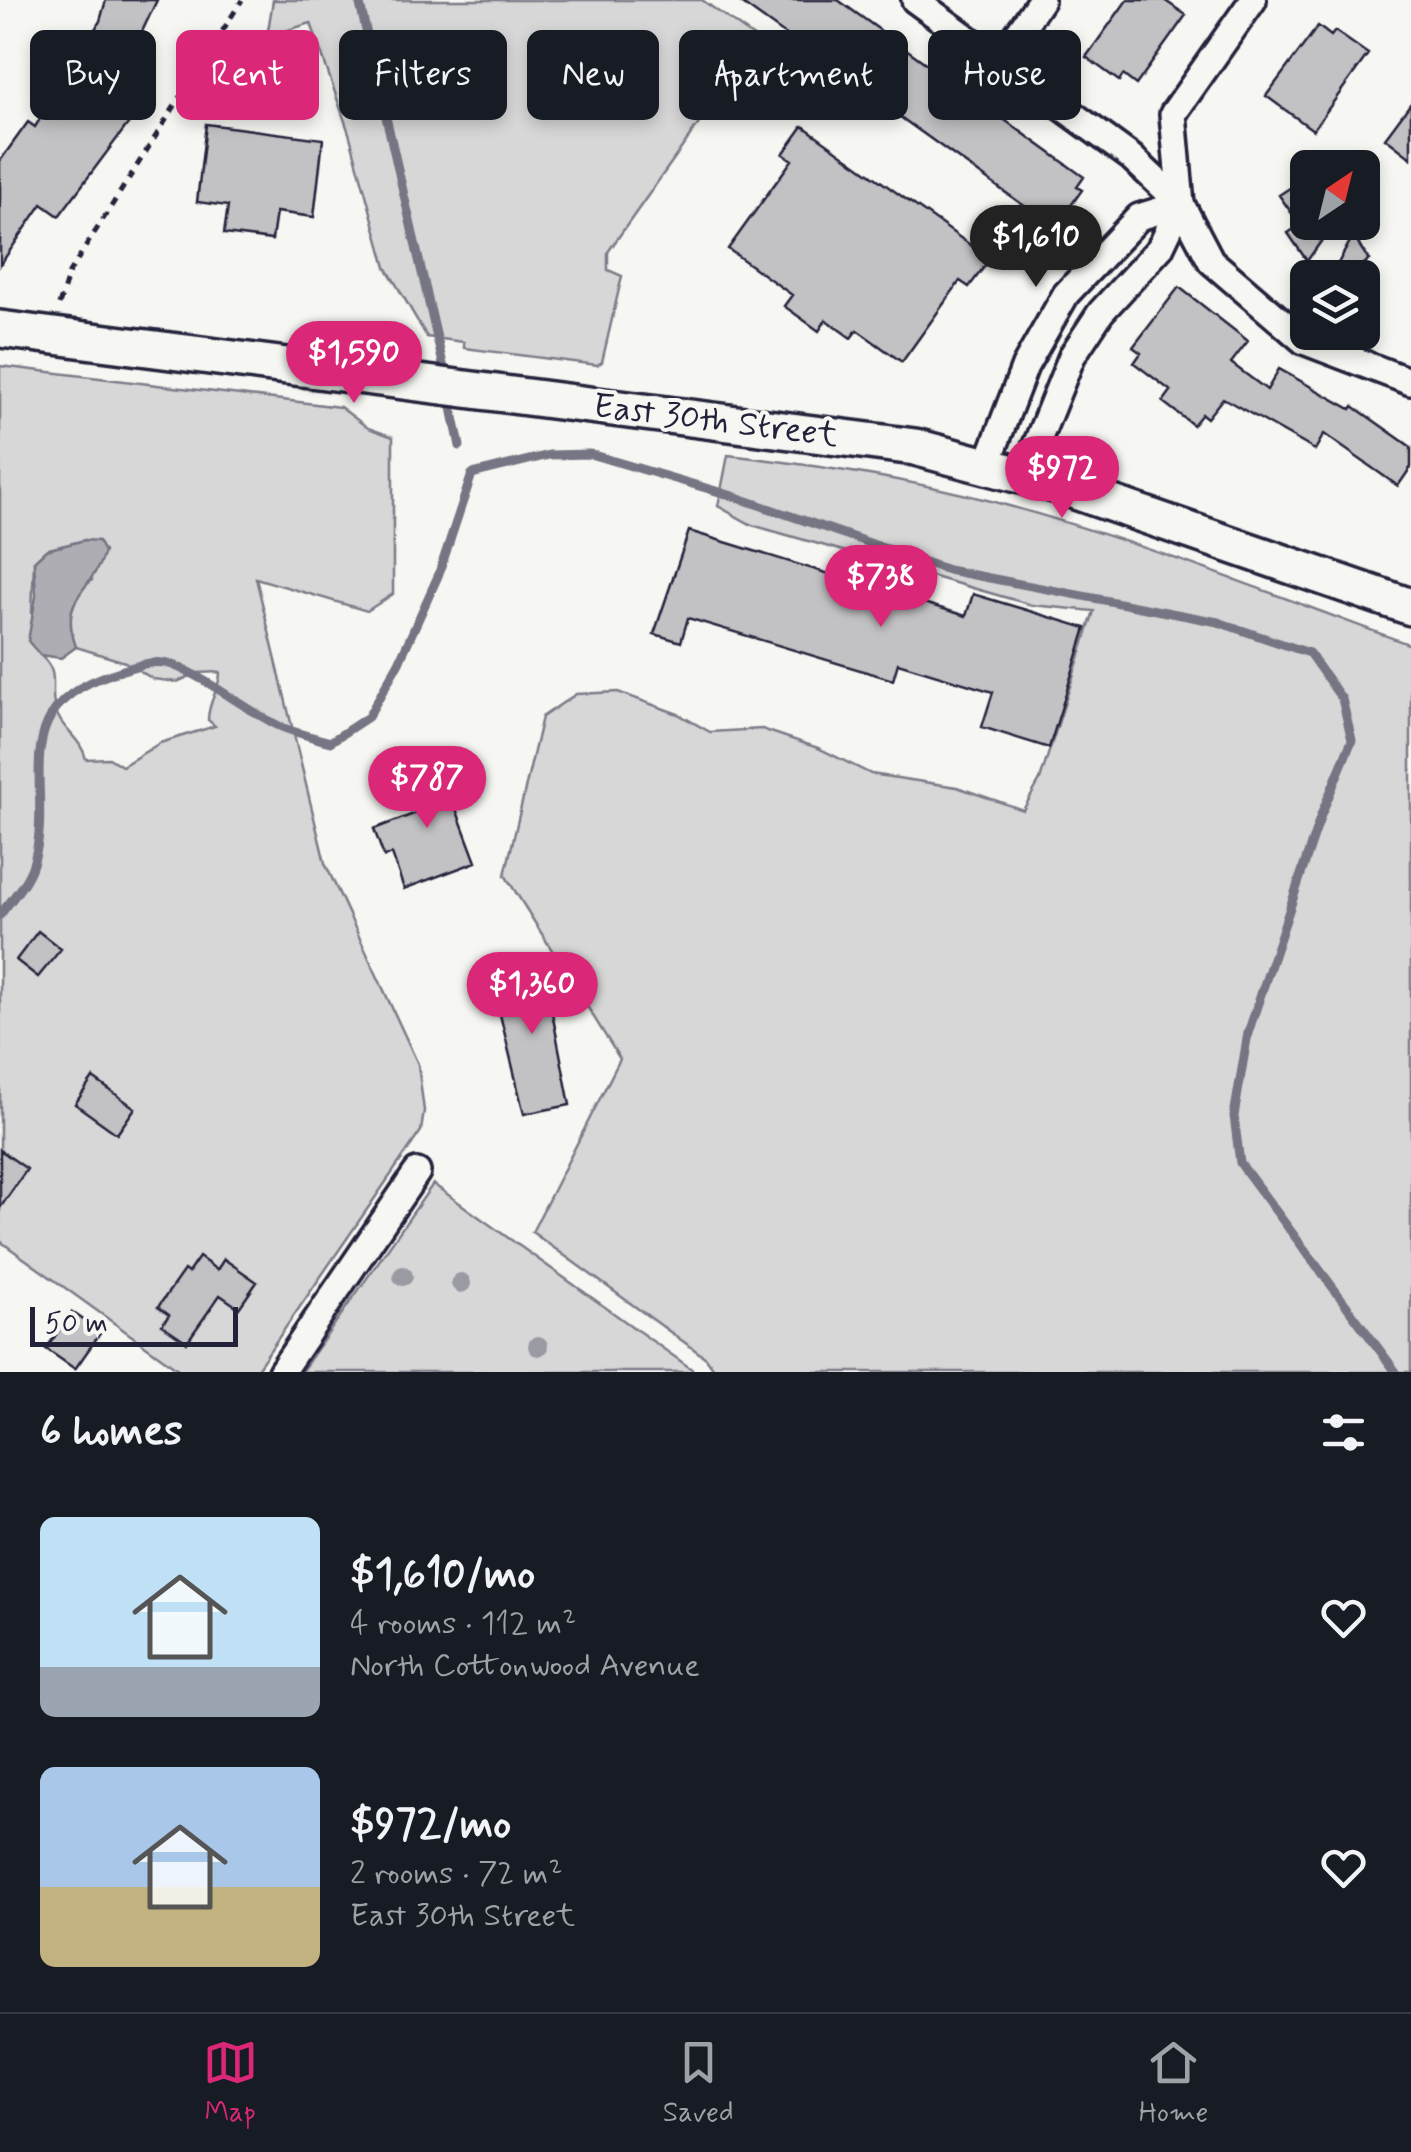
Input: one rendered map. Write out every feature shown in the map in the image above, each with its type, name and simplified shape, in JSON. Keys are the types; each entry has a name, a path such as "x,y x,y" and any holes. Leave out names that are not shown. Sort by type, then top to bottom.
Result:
{"main road":[{"name":"East 30th Street","path":"0,329 915,447 1024,476 1411,607"}],"street":[{"path":"915,0 956,30"},
{"path":"1020,30 1041,0"},
{"path":"1024,476 1072,356 1101,312 1160,248 1181,204 1172,114 1253,0"},
{"path":"1081,120 1132,157 1181,204 1211,261 1304,341 1411,382"},
{"path":"987,465 1024,366 1078,279 1139,218 1181,204"},
{"path":"281,1372 417,1172"}],"path":[{"path":"49,335 69,273 242,0"}],"shaded area":[{"path":"273,0 702,0 744,30 679,30 679,120 701,120 608,252 608,270 622,276 602,362 597,365 464,348 464,342 427,337 386,267 345,120 507,120 507,30 339,30 339,104 319,46 319,30 313,30 311,23 287,30 268,30"},
{"path":"0,366 340,407 368,428 393,437 393,594 367,611 256,578 325,863 418,1064 424,1111 421,1131 255,1372 182,1372 0,1241","holes":["85,540 92,580 79,594 72,610 76,647 125,662 153,679 177,682 197,673 220,672 208,720 215,726 160,743 122,766 109,758 86,759 57,713 52,673 40,655 32,613 34,561 46,550"]},
{"path":"728,455 860,473 991,501 1150,550 1411,645 1411,1372 716,1372 706,1358 532,1232 620,1059 505,875 542,717 576,694 618,692 678,714 710,732 762,729 818,748 871,774 957,787 1023,810 1040,780 1094,611 1032,605 752,525 718,506"},
{"path":"85,540 98,541 104,552 74,605 71,630 76,647 61,658 40,655 28,641 36,596 34,561 46,550"},
{"path":"433,1184 693,1370 694,1372 301,1372"}],"building":[{"path":"106,0 157,0 143,30 94,30"},
{"path":"737,0 838,0 880,30 779,30"},
{"path":"1127,0 1164,0 1186,15 1136,85 1123,75 1119,81 1086,57"},
{"path":"1318,26 1331,36 1335,31 1368,54 1313,130 1266,96"},
{"path":"908,50 928,65 928,120 1005,120 1084,177 1077,187 1082,190 1055,228 904,120 908,120"},
{"path":"1411,103 1411,158 1385,138"},
{"path":"39,120 131,120 59,216 42,204 0,265 0,161 28,122 35,127"},
{"path":"206,124 323,139 314,217 276,212 272,240 224,234 228,206 197,202"},
{"path":"803,126 990,259 969,287 960,281 902,362 857,330 851,338 826,320 819,331 784,306 792,295 728,249 792,160 783,154"},
{"path":"1290,188 1290,211 1279,195"},
{"path":"1293,240 1322,240 1308,260"},
{"path":"1351,240 1356,240 1369,260 1340,260"},
{"path":"1179,287 1248,341 1231,363 1267,390 1279,369 1351,409 1353,406 1411,447 1411,467 1398,486 1324,434 1315,450 1223,398 1207,418 1202,414 1193,425 1163,402 1171,391 1134,363 1141,353 1133,347"},
{"path":"689,531 966,616 973,594 1086,628 1049,748 982,727 993,692 898,663 893,680 688,618 681,642 654,634"},
{"path":"437,758 476,862 404,889 392,854 384,857 374,829 419,812 404,771"},
{"path":"38,931 61,949 38,977 16,960"},
{"path":"542,961 570,1105 524,1114 498,1006 495,970"},
{"path":"93,1078 135,1108 117,1134 75,1104"},
{"path":"0,1150 27,1169 0,1208"},
{"path":"199,1257 217,1270 224,1259 257,1282 239,1308 220,1295 187,1342 162,1325 169,1315 158,1307 184,1270 188,1273"},
{"path":"72,1312 101,1332 75,1369 46,1349"}],"waterway":[{"path":"359,0 446,377"},
{"path":"450,398 460,446"},
{"path":"0,915 23,885 33,864 39,836 40,754 45,730 57,708 79,689 136,666 166,663 200,678 279,726 330,742 368,717 399,662 438,576 472,474 549,455 590,454 733,496 948,570 1218,622 1309,653 1342,699 1352,740 1321,815 1248,1033 1234,1116 1240,1163 1396,1372"}]}
